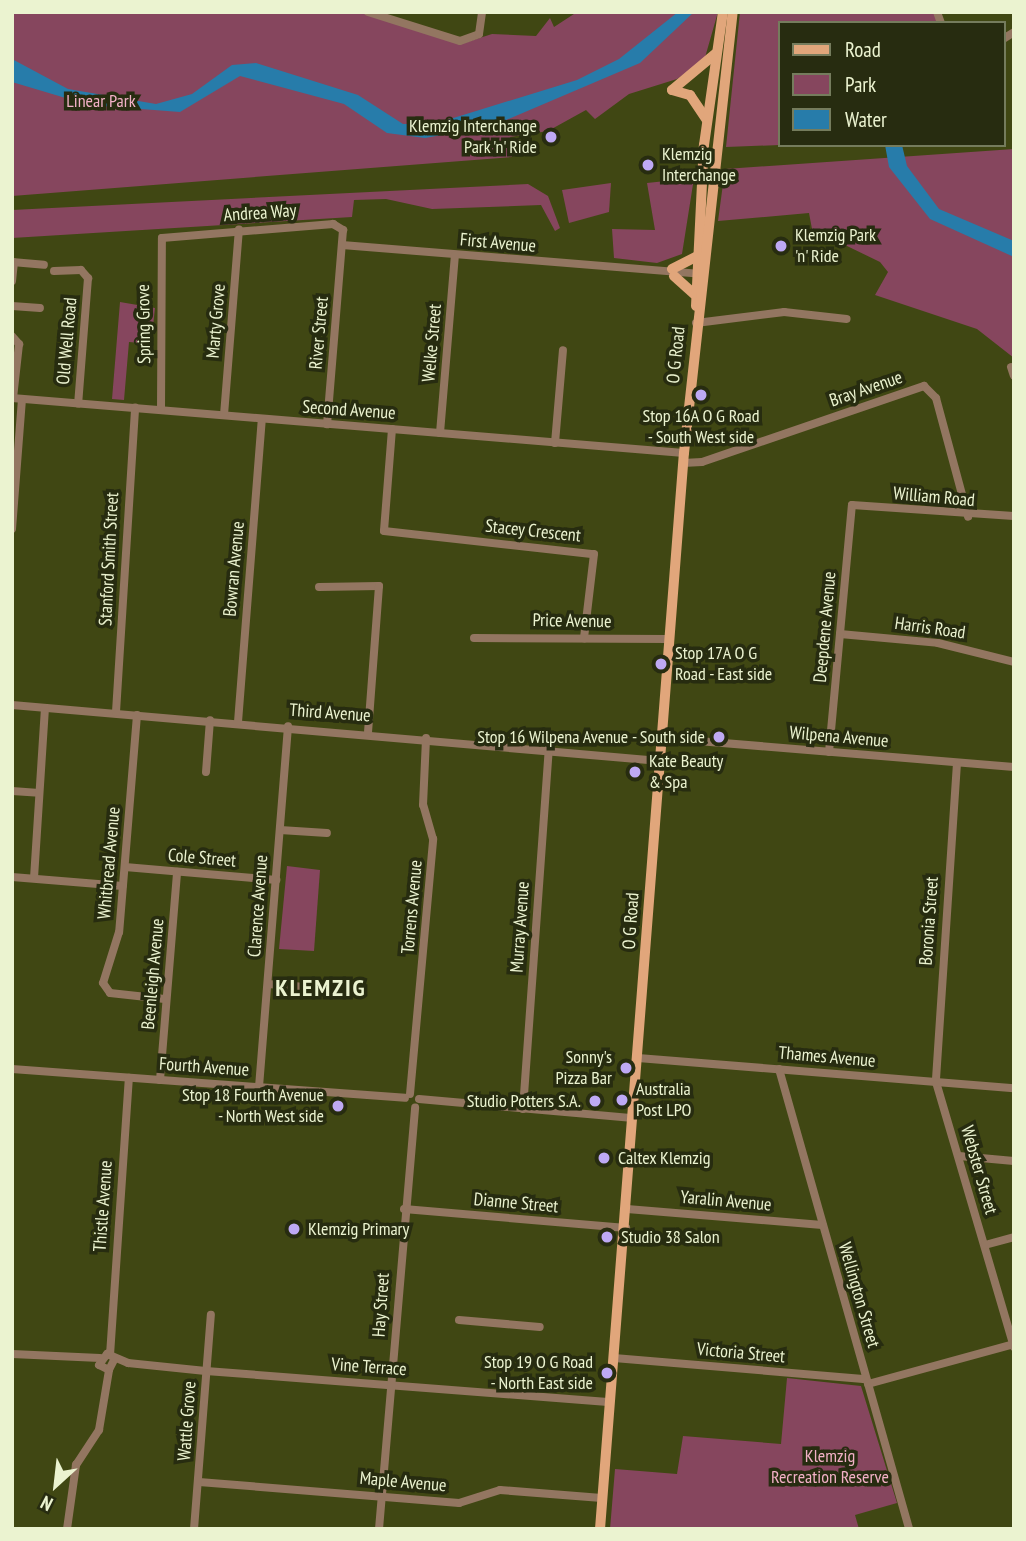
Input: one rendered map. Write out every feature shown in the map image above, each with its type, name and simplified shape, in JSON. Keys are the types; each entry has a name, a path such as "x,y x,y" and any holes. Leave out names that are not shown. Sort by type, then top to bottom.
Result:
{"main road":[{"name":"O G Road","path":"697,319 694,293 715,179 717,51 723,12"},
{"name":"O G Road","path":"600,1529 608,1402 626,1228 632,1118 683,458 697,319 696,257 704,145 707,120 733,12"},
{"path":"707,120 690,95 672,90 717,51"},
{"path":"694,293 673,272 696,257"}],"street":[{"path":"368,12 460,41 482,28 482,12"},
{"name":"Andrea Way","path":"162,237 333,224 343,230 342,245"},
{"name":"Marty Grove","path":"224,415 239,230"},
{"name":"Spring Grove","path":"161,410 162,237"},
{"name":"First Avenue","path":"342,245 698,274"},
{"name":"River Street","path":"327,424 342,245"},
{"name":"Welke Street","path":"440,433 455,256"},
{"path":"12,281 13,262 44,265"},
{"name":"Old Well Road","path":"54,271 81,270 88,278 78,404"},
{"path":"12,306 40,308"},
{"path":"697,319 784,312 847,320"},
{"path":"12,336 19,344 12,529"},
{"path":"555,443 563,350"},
{"name":"Bray Avenue","path":"683,458 702,462 924,386 936,398 968,517"},
{"name":"Second Avenue","path":"16,399 555,443 683,458"},
{"name":"Stanford Smith Street","path":"116,712 135,408"},
{"name":"Bowran Avenue","path":"238,722 262,419"},
{"name":"Stacey Crescent","path":"391,429 384,531 594,554 584,638"},
{"name":"William Road","path":"852,505 968,517 1014,516"},
{"name":"Deepdene Avenue","path":"829,752 852,505"},
{"path":"319,587 379,586 368,732"},
{"name":"Harris Road","path":"840,634 938,643 1014,662"},
{"name":"Price Avenue","path":"474,638 669,639"},
{"name":"Third Avenue","path":"12,705 645,755 660,761"},
{"path":"34,878 45,708"},
{"name":"Whitbread Avenue","path":"137,715 119,932 104,965 106,990 166,999"},
{"path":"206,772 209,720"},
{"name":"Clarence Avenue","path":"259,1087 288,726"},
{"name":"Torrens Avenue","path":"414,1101 413,1080 433,839 424,804 426,737"},
{"name":"Third Avenue","path":"645,755 661,743"},
{"name":"Wilpena Avenue","path":"661,743 829,752 1014,767"},
{"name":"Murray Avenue","path":"523,1109 549,747"},
{"name":"Boronia Street","path":"936,1082 957,763"},
{"path":"12,791 39,793"},
{"path":"280,830 327,833"},
{"name":"Cole Street","path":"125,867 276,880"},
{"name":"Beenleigh Avenue","path":"160,1080 177,872"},
{"path":"12,877 123,886"},
{"path":"268,984 318,988"},
{"name":"Thames Avenue","path":"638,1058 1014,1088"},
{"name":"Fourth Avenue","path":"12,1069 632,1118"},
{"name":"Wellington Street","path":"779,1069 909,1529"},
{"name":"Thistle Avenue","path":"67,1529 76,1465 99,1430 106,1380 129,1078"},
{"name":"Webster Street","path":"936,1082 1013,1345"},
{"name":"Hay Street","path":"379,1529 414,1101"},
{"path":"959,1156 1014,1161"},
{"name":"Dianne Street","path":"404,1209 626,1228"},
{"name":"Yaralin Avenue","path":"627,1209 822,1225"},
{"path":"985,1245 1014,1237"},
{"name":"Wattle Grove","path":"194,1529 211,1315"},
{"path":"459,1320 540,1327"},
{"path":"867,1382 1013,1345"},
{"name":"Vine Terrace","path":"12,1354 608,1402"},
{"name":"Victoria Street","path":"614,1358 867,1382"},
{"name":"Maple Avenue","path":"199,1482 459,1503 500,1490 603,1498"}],"green space":[{"name":"Linear Park","path":"12,12 364,12 464,43 492,34 536,36 550,18 554,27 577,12 718,12 704,61 677,79 629,94 595,119 586,110 548,131 510,137 512,157 12,196"},
{"path":"740,12 936,12 939,21 778,21 778,145 726,147"},
{"path":"1014,149 1014,358 977,329 875,295 888,272 880,262 812,229 809,213 718,221 725,169"},
{"path":"694,178 682,254 657,263 614,258 612,229 655,230 647,183"},
{"path":"611,183 609,212 569,223 562,190"},
{"path":"528,184 548,196 560,228 555,231 541,205 432,209 386,199 354,200 352,217 12,238 12,210"},
{"path":"120,302 155,308 151,344 129,342 124,400 112,399"},
{"path":"287,866 320,870 314,951 279,949"},
{"name":"Klemzig Recreation Reserve","path":"787,1378 861,1386 897,1503 855,1515 859,1529 610,1529 615,1469 677,1474 683,1436 781,1444"}],"water":[{"path":"678,12 694,12 640,63 492,126 425,138 387,133 344,104 240,76 180,112 89,105 12,82 12,59 68,89 156,104 192,94 232,65 256,63 358,95 403,124 434,124 577,80 619,59"},
{"path":"885,147 902,147 907,166 939,209 1014,241 1014,257 930,219 889,167"}],"place":[{"name":"Klemzig Interchange Park 'n' Ride","path":"551,137"},
{"name":"Klemzig Interchange","path":"648,165"},
{"name":"Klemzig Park 'n' Ride","path":"781,246"},
{"name":"Stop 16A O G Road - South West side","path":"701,395"},
{"name":"Stop 17A O G Road - East side","path":"661,664"},
{"name":"Stop 16 Wilpena Avenue - South side","path":"719,737"},
{"name":"Kate Beauty & Spa","path":"635,772"},
{"name":"Sonny's Pizza Bar","path":"626,1068"},
{"name":"Australia Post LPO","path":"622,1100"},
{"name":"Studio Potters S.A.","path":"595,1101"},
{"name":"Stop 18 Fourth Avenue - North West side","path":"338,1106"},
{"name":"Caltex Klemzig","path":"604,1158"},
{"name":"Klemzig Primary","path":"294,1229"},
{"name":"Studio 38 Salon","path":"607,1237"},
{"name":"Stop 19 O G Road - North East side","path":"607,1373"}],"district":[{"name":"KLEMZIG","path":"321,988"}]}
